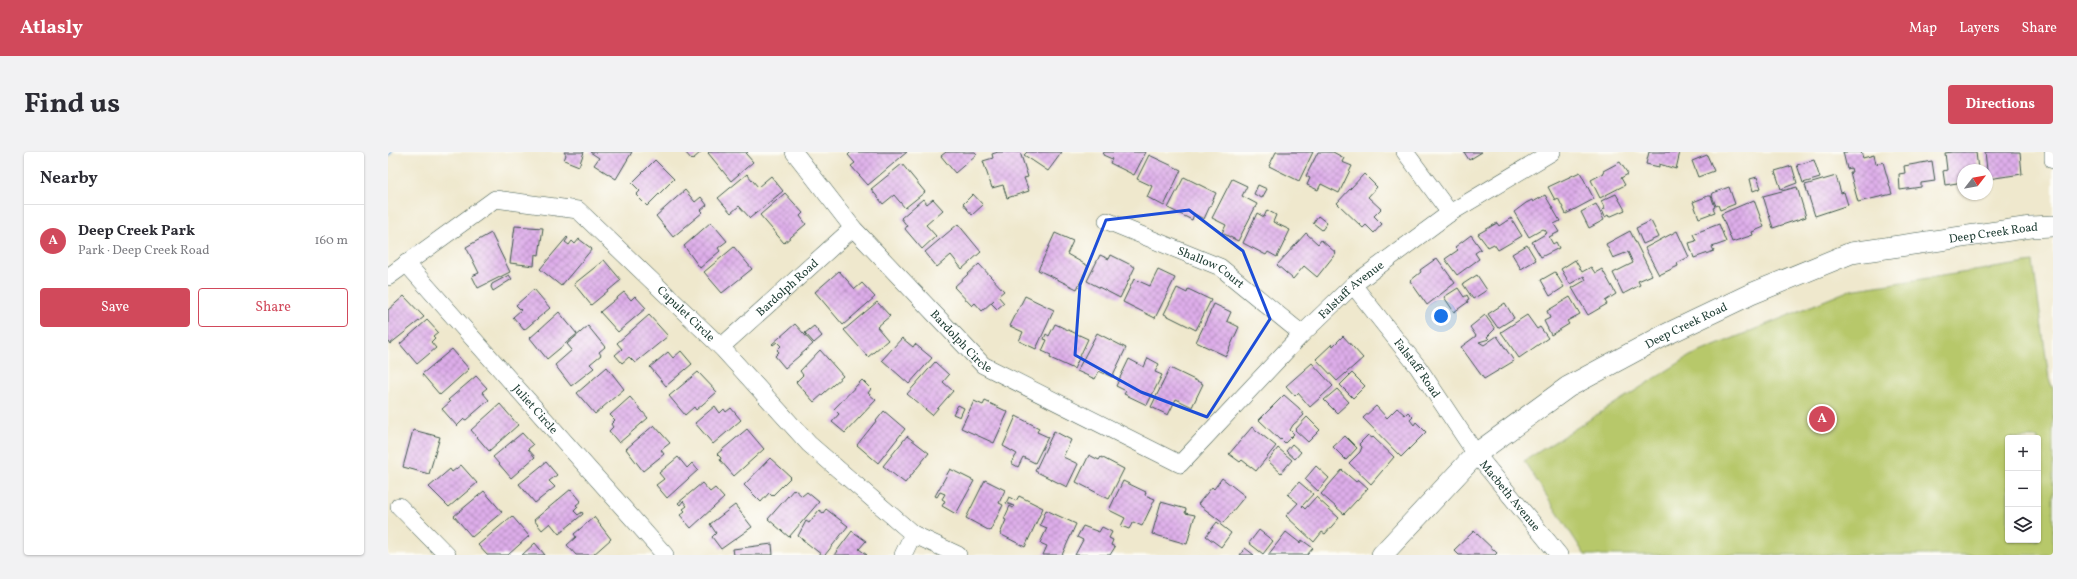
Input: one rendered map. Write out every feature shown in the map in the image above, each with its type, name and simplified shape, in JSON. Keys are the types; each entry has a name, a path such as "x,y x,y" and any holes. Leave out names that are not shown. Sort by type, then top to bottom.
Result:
{"street":[{"name":"Bardolph Circle","path":"794,152 853,228 983,365 1180,464"},
{"path":"1405,152 1450,212"},
{"name":"Falstaff Avenue","path":"1180,464 1302,334 1353,285 1450,212 1552,152"},
{"path":"2053,152 2053,160"},
{"name":"Capulet Circle","path":"388,277 495,199 578,210 721,347 809,444 913,534 958,555"},
{"name":"Shallow Court","path":"1107,221 1220,267 1302,334"},
{"name":"Deep Creek Road","path":"1382,555 1476,454 1568,386 1663,336 1751,294 1851,252 2031,227 2053,226"},
{"name":"Bardolph Road","path":"721,347 853,228"},
{"name":"Juliet Circle","path":"406,263 665,555"},
{"name":"Falstaff Road","path":"1353,285 1418,367 1476,454"},
{"name":"Macbeth Avenue","path":"1476,454 1559,555"},
{"path":"399,506 447,555"},
{"path":"903,555 913,534"}],"highlighted area":[{"path":"1189,210 1243,251 1270,319 1207,417 1141,392 1075,355 1080,285 1106,220"}],"green space":[{"path":"2033,262 2049,379 2053,389 2053,555 1585,555 1524,461 1690,356 1850,290"}],"building":[{"path":"564,152 584,152 579,166 564,160 566,155"},
{"path":"590,152 632,152 616,179 594,165 599,158"},
{"path":"685,152 701,152 692,160"},
{"path":"748,152 746,154 753,162 731,181 708,153"},
{"path":"851,152 907,152 868,185 851,166 855,163 848,155"},
{"path":"946,152 975,152 977,154 955,173 941,156"},
{"path":"998,152 1020,152 1028,177 1024,178 1029,191 1007,198 1003,185 992,188 983,161 993,158 992,154"},
{"path":"1027,152 1062,152 1048,171 1024,155"},
{"path":"1104,152 1146,152 1134,175 1110,163 1112,159 1103,155"},
{"path":"1276,152 1313,152 1299,181 1269,166"},
{"path":"1318,152 1333,152 1344,158 1342,162 1352,166 1339,193 1321,184 1318,190 1307,185 1310,178 1306,176"},
{"path":"1464,152 1482,152 1469,160"},
{"path":"1649,152 1680,152 1676,169 1659,164 1659,167 1646,164"},
{"path":"1843,152 1861,152 1863,158 1874,155 1876,164 1883,162 1892,194 1858,202 1850,172 1852,172 1851,168 1847,169"},
{"path":"1976,152 1977,164 1957,164 1957,183 1945,185 1943,171 1947,170 1945,153"},
{"path":"1985,152 2020,152 2022,174 1993,178 1993,164 1986,164"},
{"path":"1149,155 1181,170 1164,206 1147,197 1152,186 1137,179"},
{"path":"1707,155 1714,171 1698,177 1692,161"},
{"path":"655,160 674,179 647,206 636,195 640,191 632,183"},
{"path":"1814,160 1820,178 1803,183 1797,165"},
{"path":"1932,161 1935,181 1921,183 1921,187 1900,190 1899,174 1905,173 1904,166"},
{"path":"1620,162 1628,174 1621,178 1625,185 1600,198 1591,180 1604,173 1603,171"},
{"path":"902,164 925,192 905,208 894,195 883,204 871,189"},
{"path":"1792,166 1797,183 1781,189 1775,171"},
{"path":"1580,172 1594,199 1566,214 1558,198 1555,200 1548,187"},
{"path":"747,174 758,187 771,176 783,191 750,218 739,206 731,213 718,198"},
{"path":"1364,174 1377,187 1368,197 1381,209 1374,216 1382,224 1374,233 1366,225 1363,228 1337,203"},
{"path":"1836,176 1841,193 1844,192 1848,205 1815,216 1805,185"},
{"path":"1184,177 1216,193 1204,219 1194,214 1192,220 1168,208"},
{"path":"1757,177 1761,188 1753,191 1750,179"},
{"path":"1232,179 1247,186 1242,196 1257,204 1238,241 1222,233 1226,225 1212,218"},
{"path":"1258,185 1267,189 1262,198 1254,194"},
{"path":"1729,187 1735,204 1720,210 1718,205 1716,206 1712,196 1713,193"},
{"path":"1797,187 1806,217 1773,228 1763,196"},
{"path":"685,190 695,202 701,197 707,205 701,210 703,212 673,237 656,216"},
{"path":"785,193 803,213 800,216 806,224 784,243 760,215"},
{"path":"973,194 983,205 972,215 963,204"},
{"path":"1616,194 1625,210 1609,217 1608,215 1605,217 1602,210 1605,209 1601,201"},
{"path":"1545,195 1560,221 1554,224 1559,232 1549,237 1553,244 1556,242 1559,248 1541,257 1532,242 1547,233 1543,229 1529,237 1514,212 1526,203 1532,200 1533,202"},
{"path":"1711,196 1715,207 1713,208 1715,212 1699,218 1693,202"},
{"path":"923,199 927,204 933,199 943,210 926,225 936,236 922,249 905,229 907,226 901,218"},
{"path":"1754,200 1764,227 1752,232 1753,235 1732,242 1721,214"},
{"path":"1596,204 1604,220 1589,228 1581,212"},
{"path":"1267,210 1276,215 1273,222 1290,230 1277,257 1268,252 1266,255 1243,243 1257,213 1264,217"},
{"path":"1318,216 1327,223 1322,230 1313,223"},
{"path":"1511,218 1522,236 1498,250 1494,244 1488,247 1478,234 1497,223 1499,226"},
{"path":"1651,221 1659,237 1643,244 1636,228"},
{"path":"711,222 727,241 718,248 720,251 700,268 684,246"},
{"path":"958,224 981,252 962,269 951,255 937,267 925,252"},
{"path":"1719,224 1726,242 1712,247 1714,251 1694,258 1689,243 1696,241 1693,234"},
{"path":"515,226 543,228 539,255 535,254 534,266 510,263"},
{"path":"1630,231 1652,275 1638,281 1640,285 1623,294 1613,273 1633,263 1628,252 1613,258 1606,244"},
{"path":"1677,231 1689,257 1677,263 1678,266 1659,275 1645,248"},
{"path":"491,233 510,272 478,288 472,276 479,273 466,247"},
{"path":"1055,233 1073,241 1067,254 1088,266 1077,289 1038,270"},
{"path":"1306,233 1318,244 1321,240 1336,253 1317,277 1304,266 1293,279 1277,265"},
{"path":"1471,235 1481,249 1475,253 1479,259 1457,275 1445,259 1458,250 1455,247"},
{"path":"567,237 568,238 565,242 569,245 572,241 575,244 579,239 592,249 561,286 540,269"},
{"path":"1527,245 1536,260 1521,269 1512,254"},
{"path":"734,247 752,269 722,293 704,272"},
{"path":"1100,255 1109,259 1111,255 1135,267 1120,298 1087,281"},
{"path":"1437,258 1455,283 1427,305 1410,281 1421,272 1420,270"},
{"path":"604,260 621,280 591,305 574,284"},
{"path":"1575,260 1582,272 1591,267 1595,273 1602,269 1616,294 1605,301 1607,304 1588,315 1572,288 1586,280 1584,276 1570,284 1561,269"},
{"path":"979,264 1004,291 998,296 1004,303 997,309 991,303 994,300 982,311 975,303 972,306 954,287"},
{"path":"1158,270 1175,278 1155,318 1123,302 1134,279 1150,286"},
{"path":"839,271 855,289 862,283 875,297 843,325 815,292"},
{"path":"1555,272 1564,287 1550,296 1541,280"},
{"path":"509,275 512,279 493,291 491,287 492,284"},
{"path":"1477,275 1487,290 1473,299 1463,284"},
{"path":"1177,288 1187,293 1188,289 1211,300 1196,330 1164,314"},
{"path":"1458,288 1464,297 1467,295 1469,299 1467,300 1468,302 1454,312 1444,297"},
{"path":"534,289 550,308 524,330 513,317 521,310 516,305"},
{"path":"624,292 631,300 635,296 646,308 618,332 600,312"},
{"path":"404,296 424,317 390,344 388,341 388,310"},
{"path":"1025,296 1054,310 1036,349 1019,341 1023,332 1010,326"},
{"path":"1570,297 1580,314 1567,321 1569,324 1551,335 1544,321 1550,318 1547,311"},
{"path":"877,302 890,316 877,327 888,340 868,357 844,330"},
{"path":"1505,303 1514,318 1498,328 1488,314"},
{"path":"1214,304 1231,312 1227,321 1239,327 1226,356 1196,342"},
{"path":"559,312 577,334 547,359 530,338"},
{"path":"649,315 668,336 635,363 629,357 622,363 615,355 622,349 617,343"},
{"path":"1485,315 1495,329 1487,337 1489,339 1479,342 1484,345 1497,336 1514,361 1484,379 1461,347 1476,336 1470,327"},
{"path":"1527,315 1537,329 1540,327 1548,338 1519,358 1501,332"},
{"path":"427,320 438,332 433,336 435,338 431,342 436,348 417,364 400,344"},
{"path":"795,324 813,344 785,368 775,356 779,352 777,350 781,346 777,342 773,345 772,344"},
{"path":"1055,324 1088,339 1074,369 1050,358 1051,355 1042,351 1047,340 1044,339 1046,334 1049,336"},
{"path":"588,326 605,347 599,352 601,355 590,364 594,368 571,386 555,365 572,350 567,344"},
{"path":"814,326 822,336 814,343 805,333"},
{"path":"1097,333 1126,348 1112,377 1099,371 1095,379 1077,371"},
{"path":"1343,336 1363,358 1337,381 1316,359"},
{"path":"902,338 913,347 915,344 932,358 909,384 882,360"},
{"path":"452,349 469,369 440,395 422,374"},
{"path":"820,350 843,376 814,402 796,382 803,375 800,371"},
{"path":"681,351 692,364 666,386 650,367 668,352 673,358"},
{"path":"1148,358 1159,364 1155,372 1162,375 1147,405 1124,394 1126,391 1116,386 1129,359 1144,367"},
{"path":"935,362 949,375 943,382 953,391 932,415 907,394"},
{"path":"1312,363 1333,386 1310,407 1298,393 1295,396 1286,386"},
{"path":"607,367 624,389 595,414 577,393"},
{"path":"1170,368 1203,384 1192,407 1176,399 1168,415 1151,407"},
{"path":"698,372 717,392 696,410 694,407 685,415 669,396"},
{"path":"1352,373 1365,386 1353,398 1340,385"},
{"path":"476,376 487,388 482,392 489,400 457,426 442,409 450,402 448,400"},
{"path":"862,380 871,389 868,393 876,400 845,433 832,422 839,414 834,409"},
{"path":"1337,389 1349,402 1337,413 1324,400"},
{"path":"1284,395 1299,408 1304,415 1293,425 1290,430 1294,434 1285,443 1259,420"},
{"path":"630,397 648,418 619,443 609,431 613,427 611,424 615,420 610,415"},
{"path":"974,401 983,405 985,401 1008,412 994,443 961,428"},
{"path":"500,404 518,425 489,451 471,430"},
{"path":"958,405 964,408 960,417 953,414"},
{"path":"715,406 720,413 724,409 726,412 731,408 741,420 713,444 695,423"},
{"path":"1376,406 1387,418 1397,408 1405,415 1408,412 1413,417 1410,420 1414,425 1416,422 1426,432 1401,457 1363,418"},
{"path":"884,411 905,429 878,463 857,445"},
{"path":"1016,416 1039,428 1037,432 1048,437 1035,463 1023,457 1018,467 1011,463 1017,454 1003,446"},
{"path":"1307,417 1320,430 1308,442 1295,430"},
{"path":"654,425 670,443 661,450 664,454 643,471 626,449"},
{"path":"1252,427 1276,446 1256,471 1242,460 1240,462 1229,454"},
{"path":"747,429 764,449 734,476 720,460 721,458 717,454"},
{"path":"413,430 440,437 429,474 403,467"},
{"path":"1054,431 1071,440 1063,457 1078,464 1067,487 1035,471"},
{"path":"522,433 533,445 528,449 535,457 511,478 493,457"},
{"path":"1368,435 1372,438 1373,437 1394,457 1371,484 1349,463 1360,452 1362,447 1359,444"},
{"path":"907,436 929,453 905,483 883,466"},
{"path":"1345,436 1357,448 1346,460 1333,447"},
{"path":"1292,444 1301,452 1295,459 1286,451"},
{"path":"1278,448 1292,460 1281,473 1268,461"},
{"path":"1089,455 1099,460 1101,457 1124,469 1109,499 1076,482"},
{"path":"678,457 687,468 692,463 698,470 667,498 656,485 664,479 659,473"},
{"path":"770,458 791,477 772,496 769,493 761,502 744,485"},
{"path":"546,462 557,475 549,481 555,487 535,503 519,484"},
{"path":"461,465 477,483 449,507 429,487 450,469 452,472"},
{"path":"1316,466 1329,478 1318,491 1305,479"},
{"path":"950,469 974,481 956,514 942,506 945,501 942,499 945,494 940,492 937,497 935,496"},
{"path":"1342,470 1356,482 1358,479 1368,488 1344,514 1321,494"},
{"path":"1222,478 1245,496 1223,523 1198,504 1212,487 1214,489"},
{"path":"985,480 1005,490 999,503 1003,505 990,531 966,518"},
{"path":"1123,481 1146,492 1145,495 1155,499 1142,526 1133,522 1129,529 1121,526 1125,518 1109,510"},
{"path":"1299,482 1313,494 1302,506 1305,509 1316,497 1339,518 1325,534 1322,532 1314,542 1286,516 1298,503 1288,495"},
{"path":"702,483 710,492 715,488 724,498 691,528 680,515 685,511 683,509 687,506 683,501 680,505 678,503"},
{"path":"571,489 581,501 576,505 578,507 574,511 578,515 582,512 583,514 559,534 550,523 542,530 534,520"},
{"path":"794,489 802,496 807,492 819,502 789,537 768,519"},
{"path":"484,491 502,512 472,537 454,516"},
{"path":"1019,496 1043,508 1025,547 1000,534 1006,520 1004,519 1010,506 1013,508 1014,506 1006,503 1009,497 1016,501"},
{"path":"1161,502 1186,509 1185,513 1195,515 1187,544 1152,534"},
{"path":"735,505 752,527 721,549 712,537 716,533 710,524"},
{"path":"826,509 848,526 825,555 822,555 798,536 806,521 809,523 819,510 823,513"},
{"path":"1046,510 1076,524 1062,555 1043,555 1047,546 1040,543 1047,528 1040,525"},
{"path":"512,516 529,536 508,555 487,555 478,545"},
{"path":"594,517 611,539 593,555 576,555 567,545 576,537 574,534"},
{"path":"1217,522 1231,533 1221,547 1206,536"},
{"path":"1083,526 1099,532 1102,527 1112,532 1109,538 1113,540 1111,545 1115,547 1110,555 1075,555 1083,540 1077,537"},
{"path":"1259,530 1273,541 1263,554 1249,543"},
{"path":"852,531 866,541 859,549 867,555 834,555"},
{"path":"1474,531 1497,553 1495,555 1459,555 1454,550"},
{"path":"1286,532 1300,543 1302,540 1313,548 1307,555 1268,555"},
{"path":"535,543 545,555 522,555"},
{"path":"772,544 773,555 734,555 733,549"},
{"path":"1245,548 1254,555 1240,555"}],"place":[{"name":"Deep Creek Park","path":"1822,419"}]}
